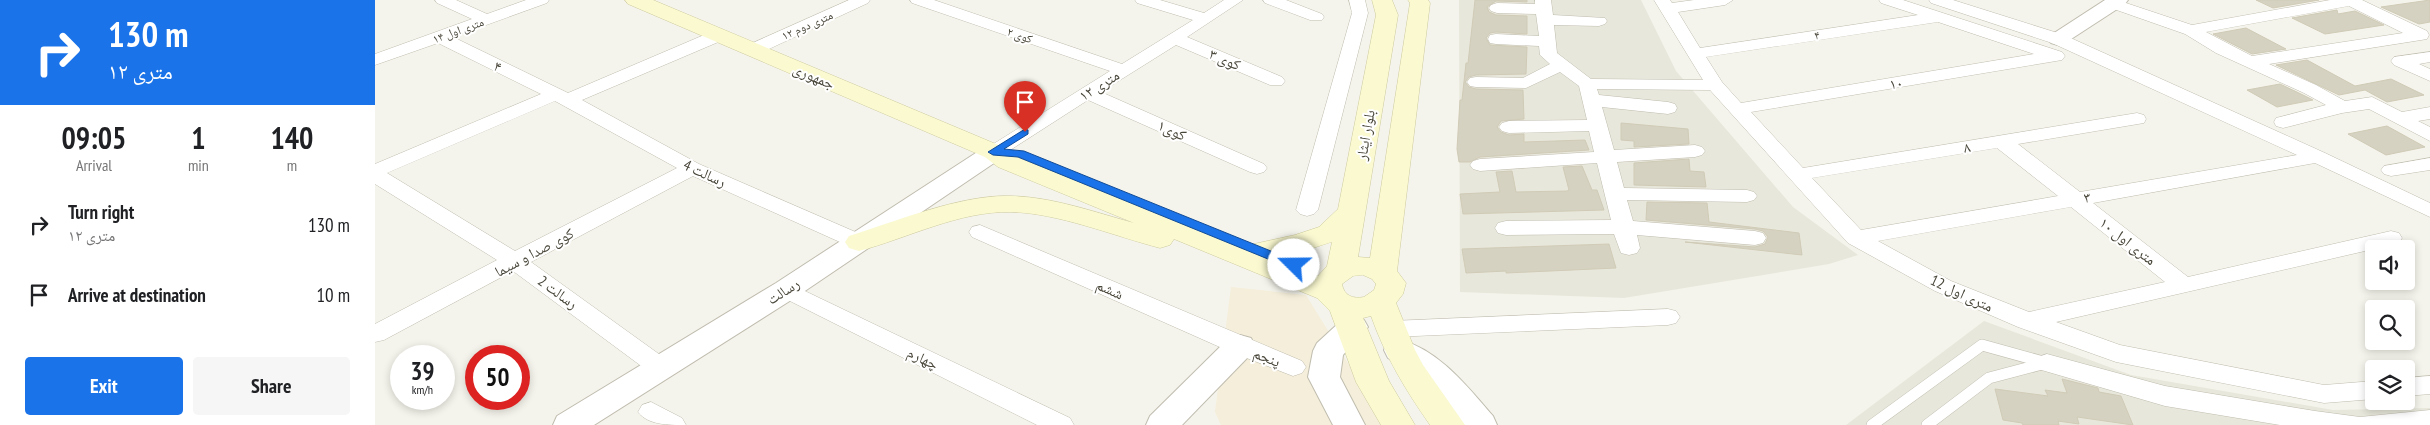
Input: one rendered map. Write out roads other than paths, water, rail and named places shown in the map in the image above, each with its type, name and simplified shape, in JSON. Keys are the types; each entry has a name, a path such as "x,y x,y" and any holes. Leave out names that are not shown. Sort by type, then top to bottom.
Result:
{"main road":[{"name":"جمهوری","path":"635,0 993,152 1007,162 1257,256 1339,294"},
{"name":"بلوار ایثار","path":"1339,294 1387,15 1382,0"},
{"path":"1389,313 1419,1"},
{"path":"859,242 979,207 1011,204 1050,209 1108,226 1257,256 1329,234 1352,211"},
{"path":"1339,294 1358,266 1375,268 1411,372 1448,425"},
{"path":"1339,294 1367,307 1389,313"},
{"path":"1339,294 1373,382 1398,425"}],"street":[{"path":"443,0 487,20"},
{"name":"۱۴ متری اول","path":"375,60 541,0"},
{"name":"۱۲ متری دوم","path":"752,50 862,0"},
{"name":"کوی ۲","path":"918,0 1123,70"},
{"path":"1143,0 1205,18"},
{"name":"۱۲ متری","path":"993,152 1235,0"},
{"path":"1271,0 1317,17"},
{"path":"1307,210 1360,13 1357,0"},
{"path":"1664,5 1725,0"},
{"path":"1887,0 1940,17 2057,47"},
{"path":"1937,0 2057,47 2318,157 2430,211"},
{"path":"2191,30 2351,1 2421,35 2250,62"},
{"path":"2057,47 2116,2 2191,30 2221,49 2310,89 2342,107"},
{"name":"12 متری اول","path":"1664,5 1715,85 1856,238 1943,286 2026,321 2116,353 2324,394 2365,391"},
{"path":"1497,8 1543,10 1599,21"},
{"path":"1543,10 1549,55 1561,64 1589,92 1629,248"},
{"name":"۴","path":"1694,54 1940,17"},
{"path":"375,173 717,36"},
{"name":"۴","path":"439,37 562,97"},
{"name":"کوی ۳","path":"1174,38 1276,81"},
{"path":"1496,39 1547,41"},
{"name":"۱۰","path":"1737,110 2057,47"},
{"path":"2430,57 2400,61 2430,76"},
{"path":"1476,82 1526,82 1561,64"},
{"path":"1589,92 1715,85"},
{"path":"1589,92 1668,108"},
{"name":"کوی۱","path":"1087,93 1257,168"},
{"name":"رسالت 4","path":"562,97 692,168 859,242"},
{"path":"2283,122 2342,107 2372,103 2430,135"},
{"path":"2399,118 2430,113"},
{"name":"۸","path":"1796,175 2137,119"},
{"path":"1509,127 1597,125"},
{"name":"۱۰ متری اول","path":"2001,141 2184,285"},
{"path":"1480,165 1695,151"},
{"name":"رسالت","path":"569,425 786,290 993,152"},
{"name":"۳","path":"1856,238 2318,157"},
{"path":"2391,170 2430,164"},
{"name":"کوی صدا و سیما","path":"375,334 516,262 692,168"},
{"name":"رسالت 2","path":"375,173 516,262 661,368"},
{"path":"1615,194 1747,196"},
{"path":"1506,228 1623,227 1755,238"},
{"name":"ششم","path":"980,232 1240,346"},
{"path":"2026,321 2391,238"},
{"name":"چهارم","path":"786,290 1061,425"},
{"path":"1339,294 1327,351 1324,377 1349,425"},
{"path":"1389,313 1668,317"},
{"path":"1389,313 1481,425"},
{"path":"1162,425 1240,346"},
{"name":"پنجم","path":"1240,346 1293,366"},
{"path":"2047,363 2165,396 2315,421 2354,425"},
{"path":"2415,386 2430,385"},
{"path":"2366,425 2430,420"}],"lane":[{"path":"1872,425 1982,345 2047,363"},
{"path":"1927,425 1989,378 2047,363"}]}
